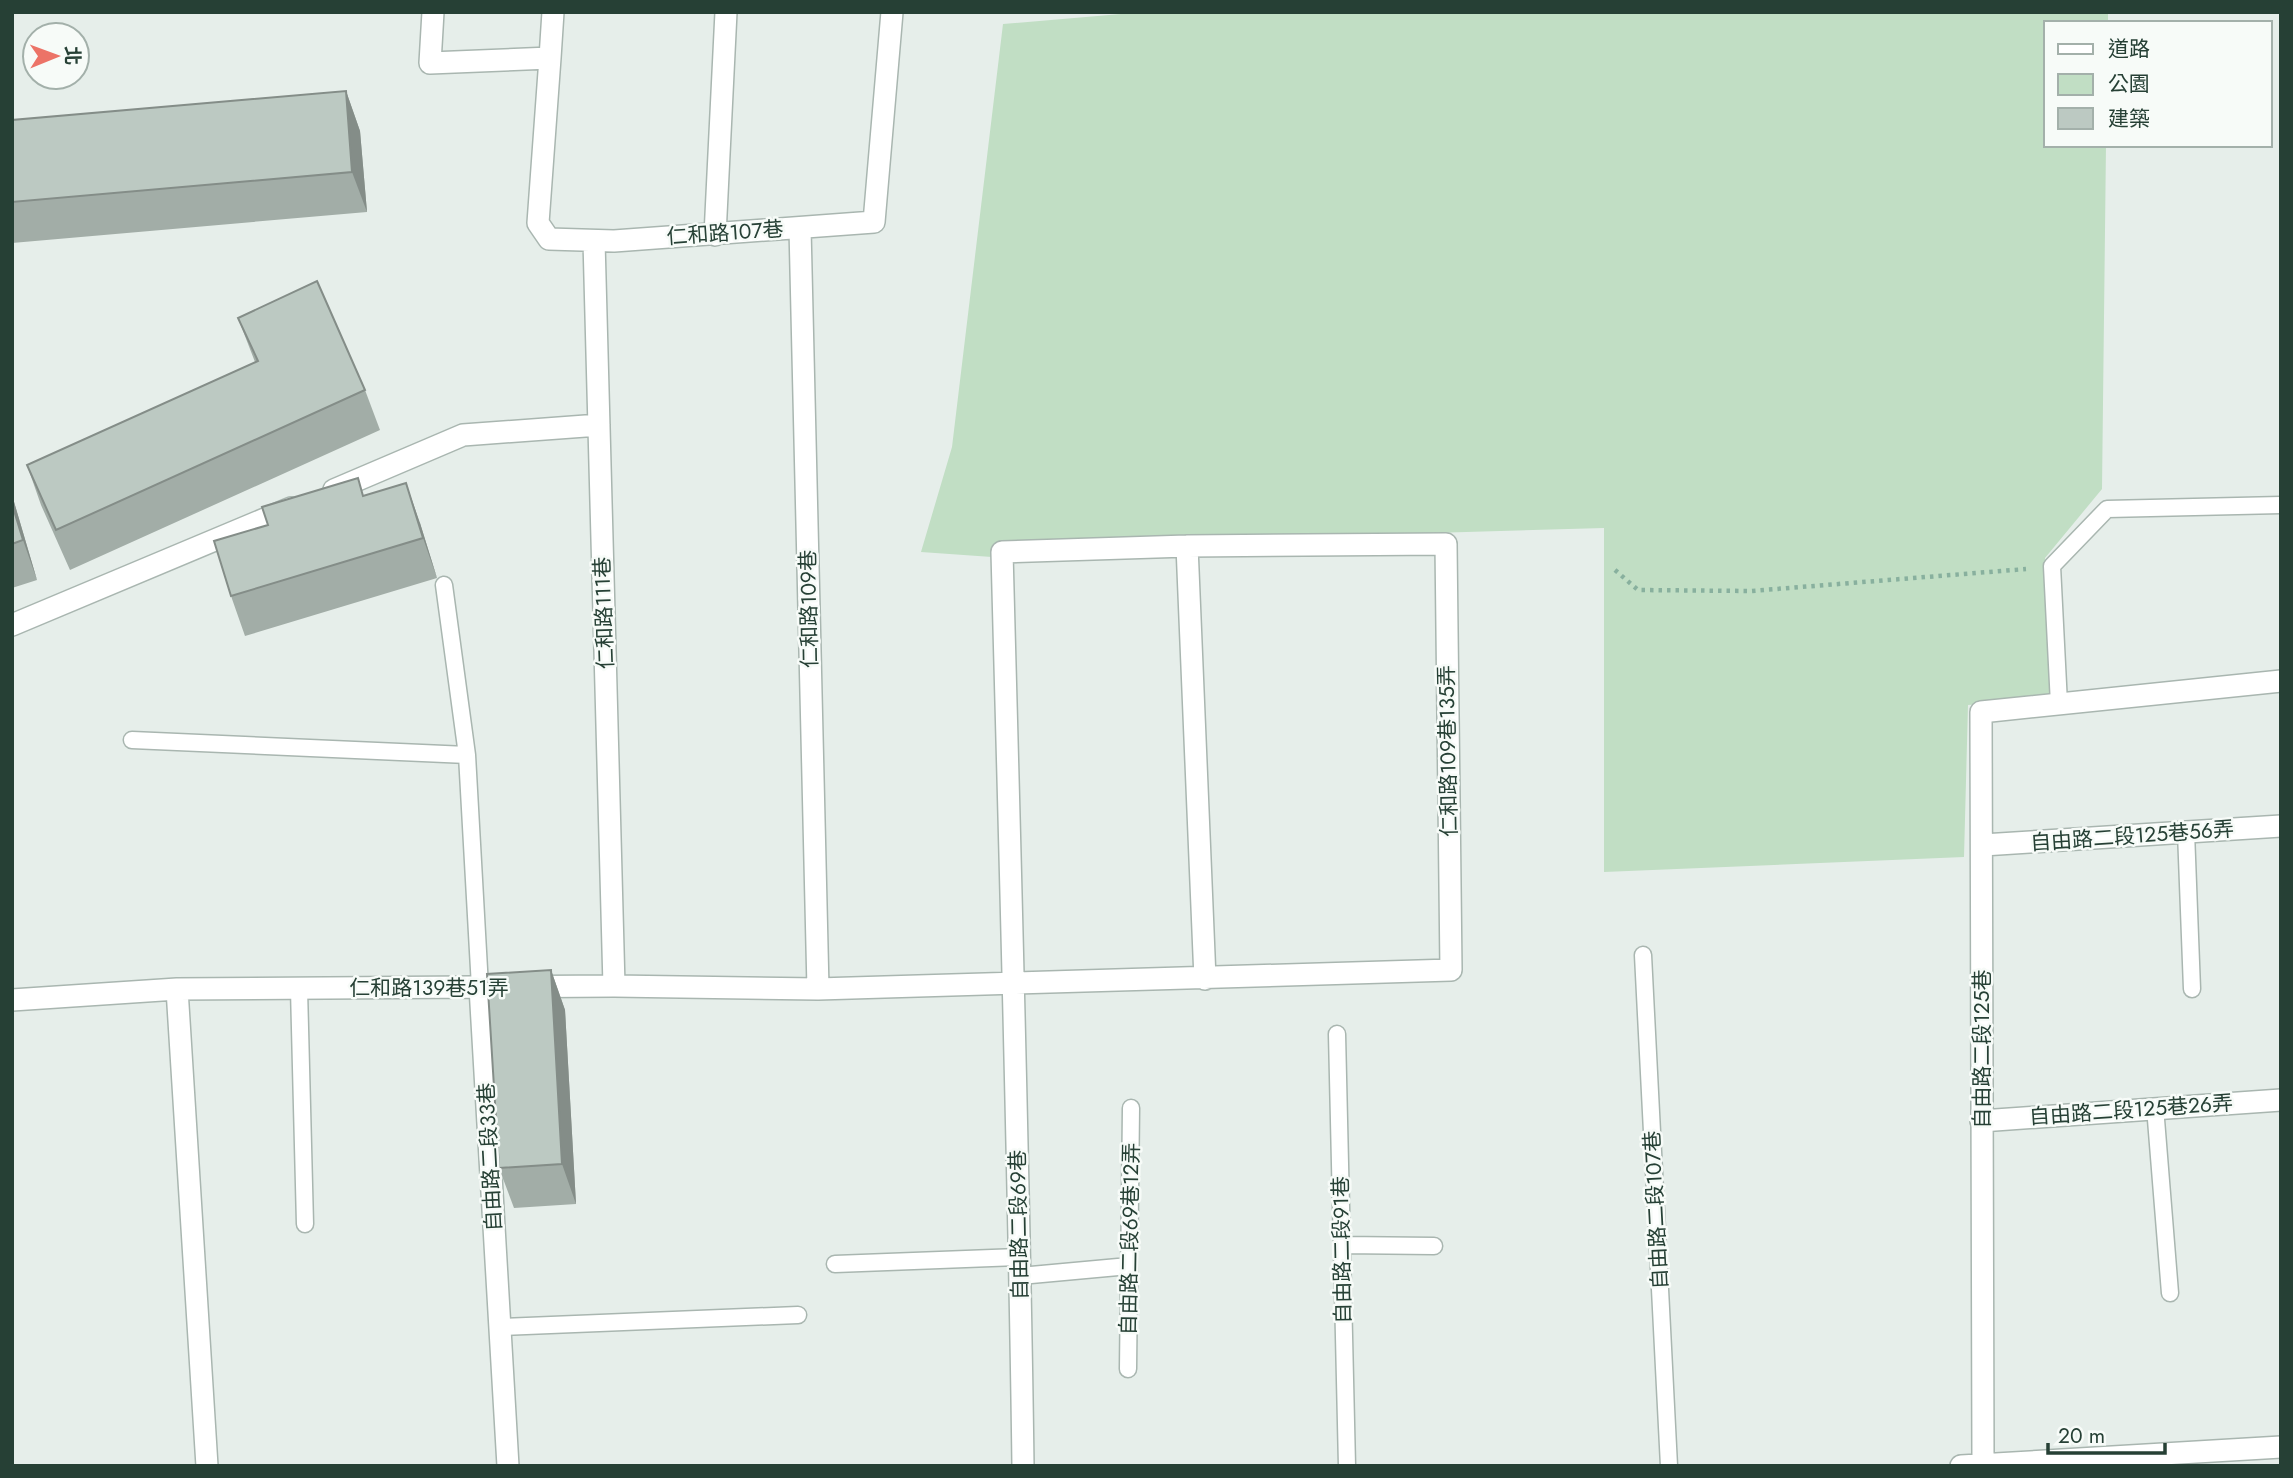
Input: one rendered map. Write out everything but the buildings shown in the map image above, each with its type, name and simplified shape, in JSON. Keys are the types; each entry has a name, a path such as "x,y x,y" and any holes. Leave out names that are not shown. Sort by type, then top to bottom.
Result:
{"street":[{"path":"433,12 430,63 550,58 553,12"},
{"path":"715,235 726,12"},
{"name":"仁和路107巷","path":"550,58 538,223 549,239 594,241 715,235 874,222 892,12"},
{"name":"仁和路109巷","path":"800,228 818,989"},
{"name":"仁和路111巷","path":"594,241 614,986"},
{"path":"12,625 463,435 599,425"},
{"name":"仁和路109巷135弄","path":"1446,544 1451,970 1013,985 1002,552 1187,546 1446,544"},
{"path":"1187,546 1205,979"},
{"path":"2059,704 2281,681"},
{"name":"自由路二段125巷","path":"1983,1464 1982,712 2059,704"},
{"name":"自由路二段125巷56弄","path":"1983,845 2281,826"},
{"name":"仁和路139巷51弄","path":"12,1000 177,989 614,986 818,989 1013,985"},
{"name":"自由路二段69巷","path":"1013,985 1023,1466"},
{"name":"自由路二段33巷","path":"480,987 508,1466"},
{"path":"177,989 207,1466"},
{"name":"自由路二段125巷26弄","path":"1982,1121 2281,1100"},
{"path":"1961,1466 2281,1447"}],"lane":[{"path":"2059,704 2052,566 2106,509 2281,505"},
{"path":"444,585 467,755 480,987"},
{"path":"132,740 467,755"},
{"path":"2186,832 2192,989"},
{"name":"自由路二段107巷","path":"1643,955 1669,1466"},
{"path":"299,989 305,1224"},
{"name":"自由路二段91巷","path":"1337,1034 1347,1466"},
{"path":"2155,1107 2170,1293"},
{"name":"自由路二段69巷12弄","path":"1128,1369 1131,1108"},
{"path":"1342,1245 1434,1246"},
{"path":"835,1264 1129,1266"},
{"path":"499,1327 798,1315"}],"path":[{"path":"1615,570 1638,590 1751,591 2052,566"}],"green space":[{"path":"1144,12 2108,12 2108,21 2044,21 2044,147 2106,147 2102,489 2045,558 2051,699 1968,705 1964,857 1604,872 1604,528 995,546 992,557 921,552 952,447 1003,24"}]}
